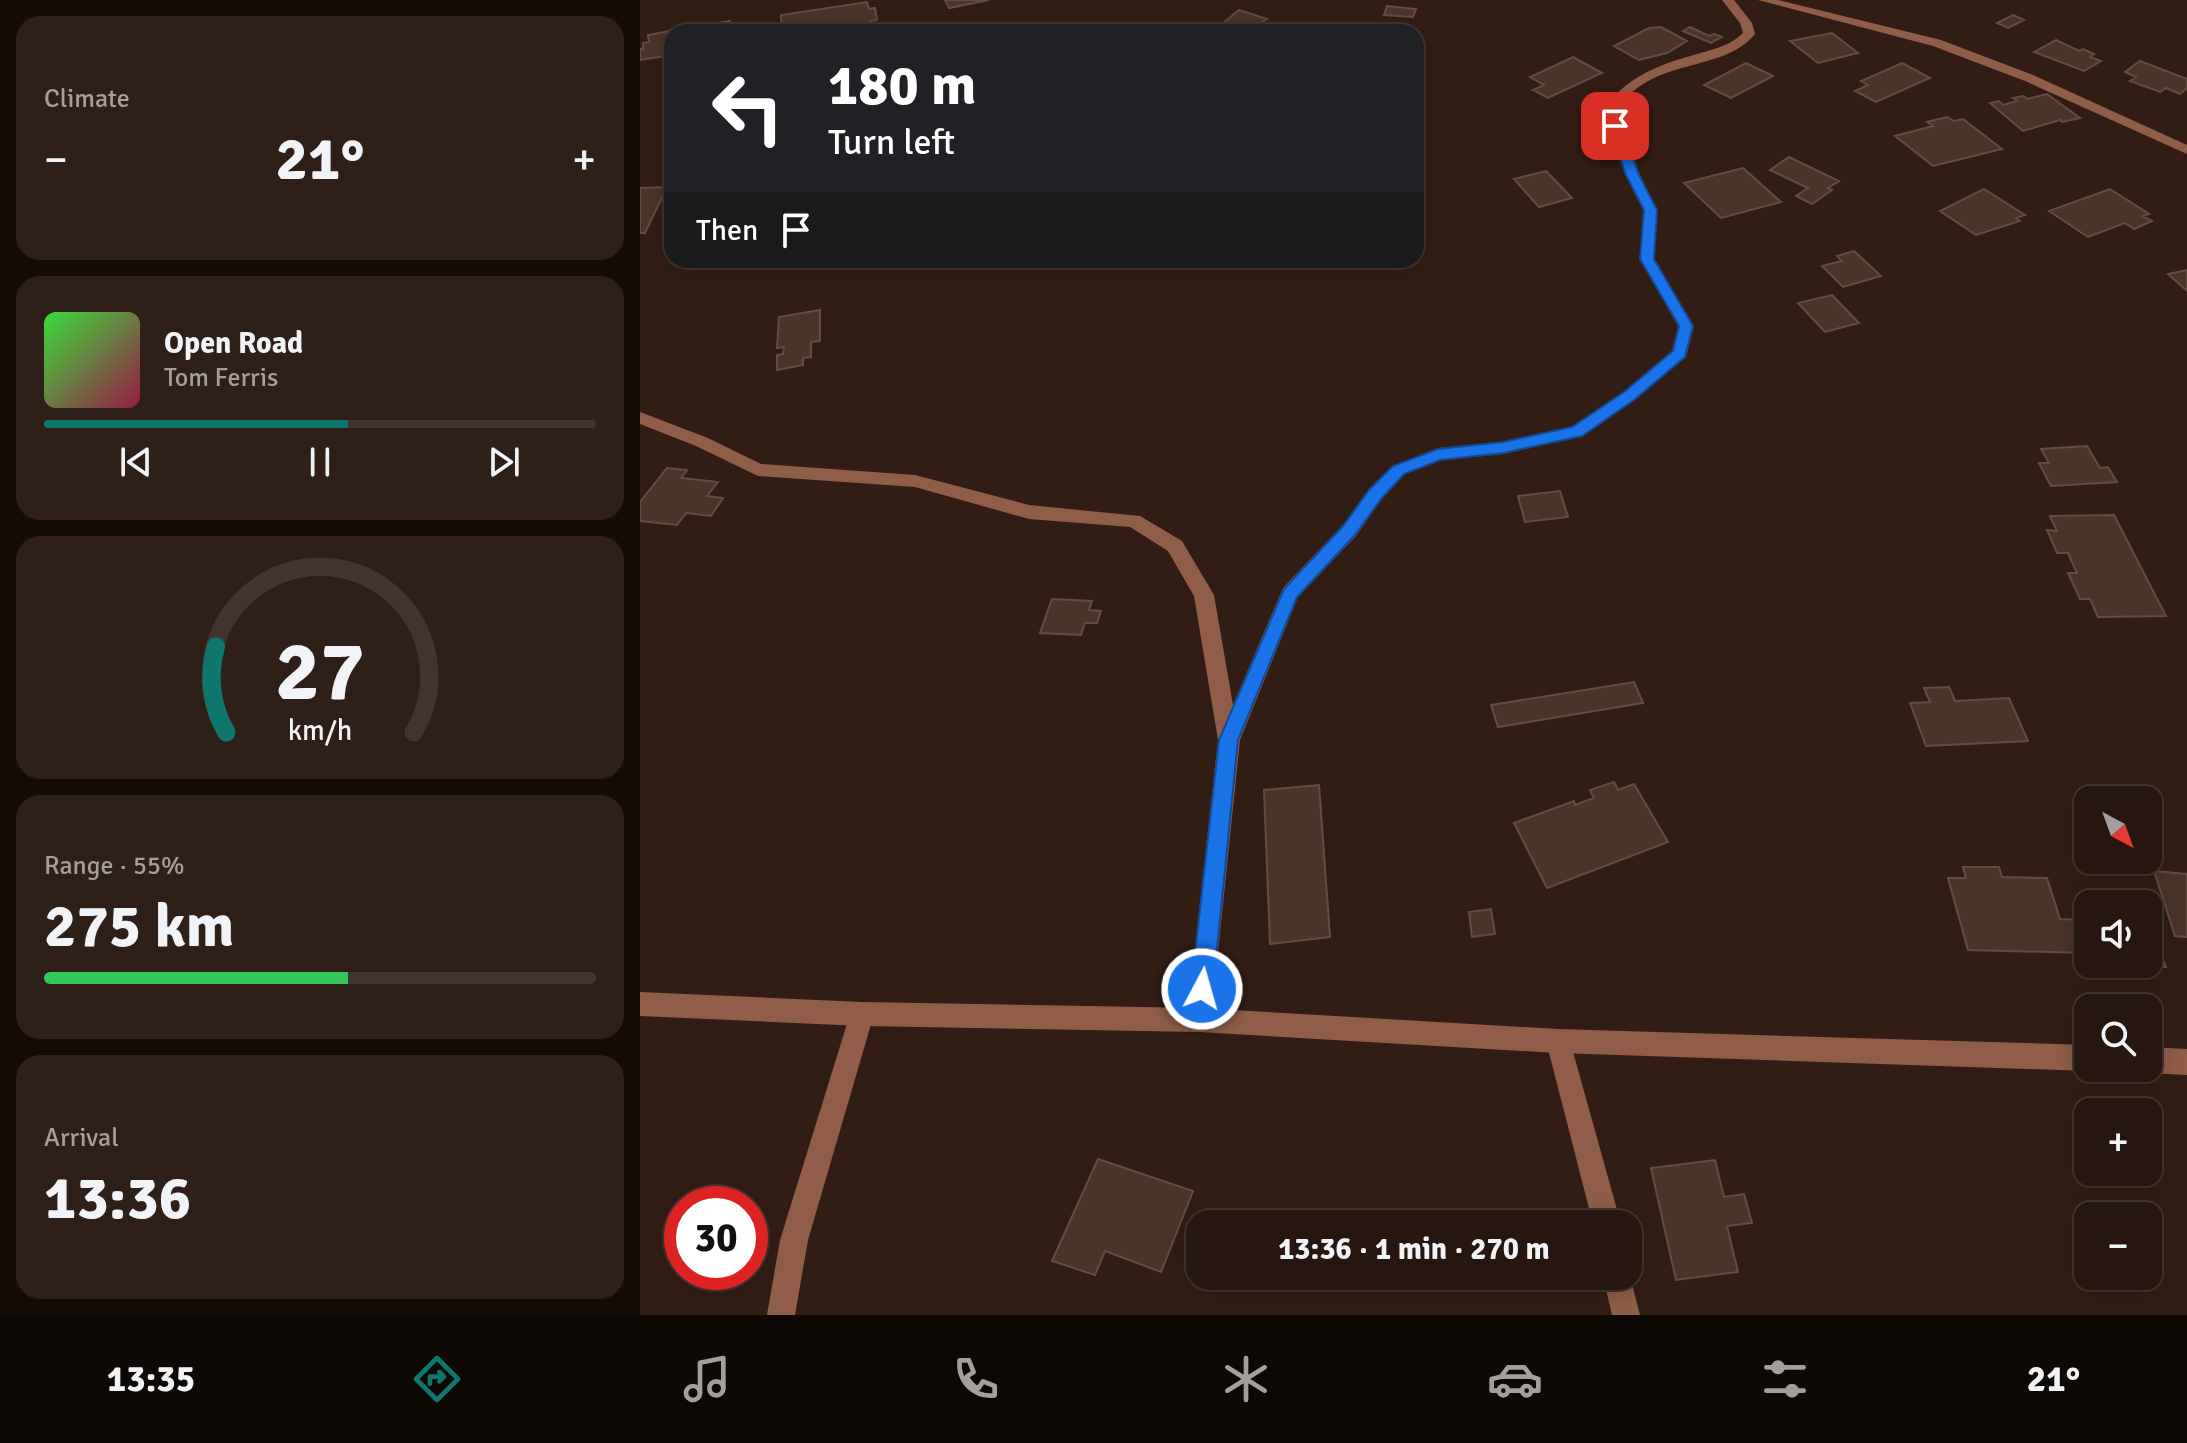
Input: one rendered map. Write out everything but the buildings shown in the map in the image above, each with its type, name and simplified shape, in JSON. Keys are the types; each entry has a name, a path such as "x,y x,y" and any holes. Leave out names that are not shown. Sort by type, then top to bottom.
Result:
{"street":[{"path":"1229,740 1290,593 1349,531 1375,495 1399,470 1438,454 1503,448 1576,432 1629,396 1680,353 1686,326 1647,259 1650,210 1633,175 1610,111 1616,96 1631,85 1690,59 1742,43 1749,34 1746,23 1728,0"},
{"path":"1764,0 1937,43 2029,78 2187,150"},
{"path":"640,418 702,442 758,470 915,481 1029,512 1134,521 1175,546 1204,595 1229,740 1199,1020"},
{"path":"640,1004 862,1014 1199,1020 1558,1041 2074,1058"},
{"path":"781,1315 794,1240 862,1014"},
{"path":"1558,1041 1603,1210"},
{"path":"2162,1061 2187,1062"},
{"path":"1620,1290 1626,1315"}],"route":[{"path":"1202,989 1229,740 1290,593 1349,531 1375,495 1399,470 1438,454 1503,448 1576,432 1629,396 1680,353 1686,326 1647,259 1650,210 1615,126"}]}
